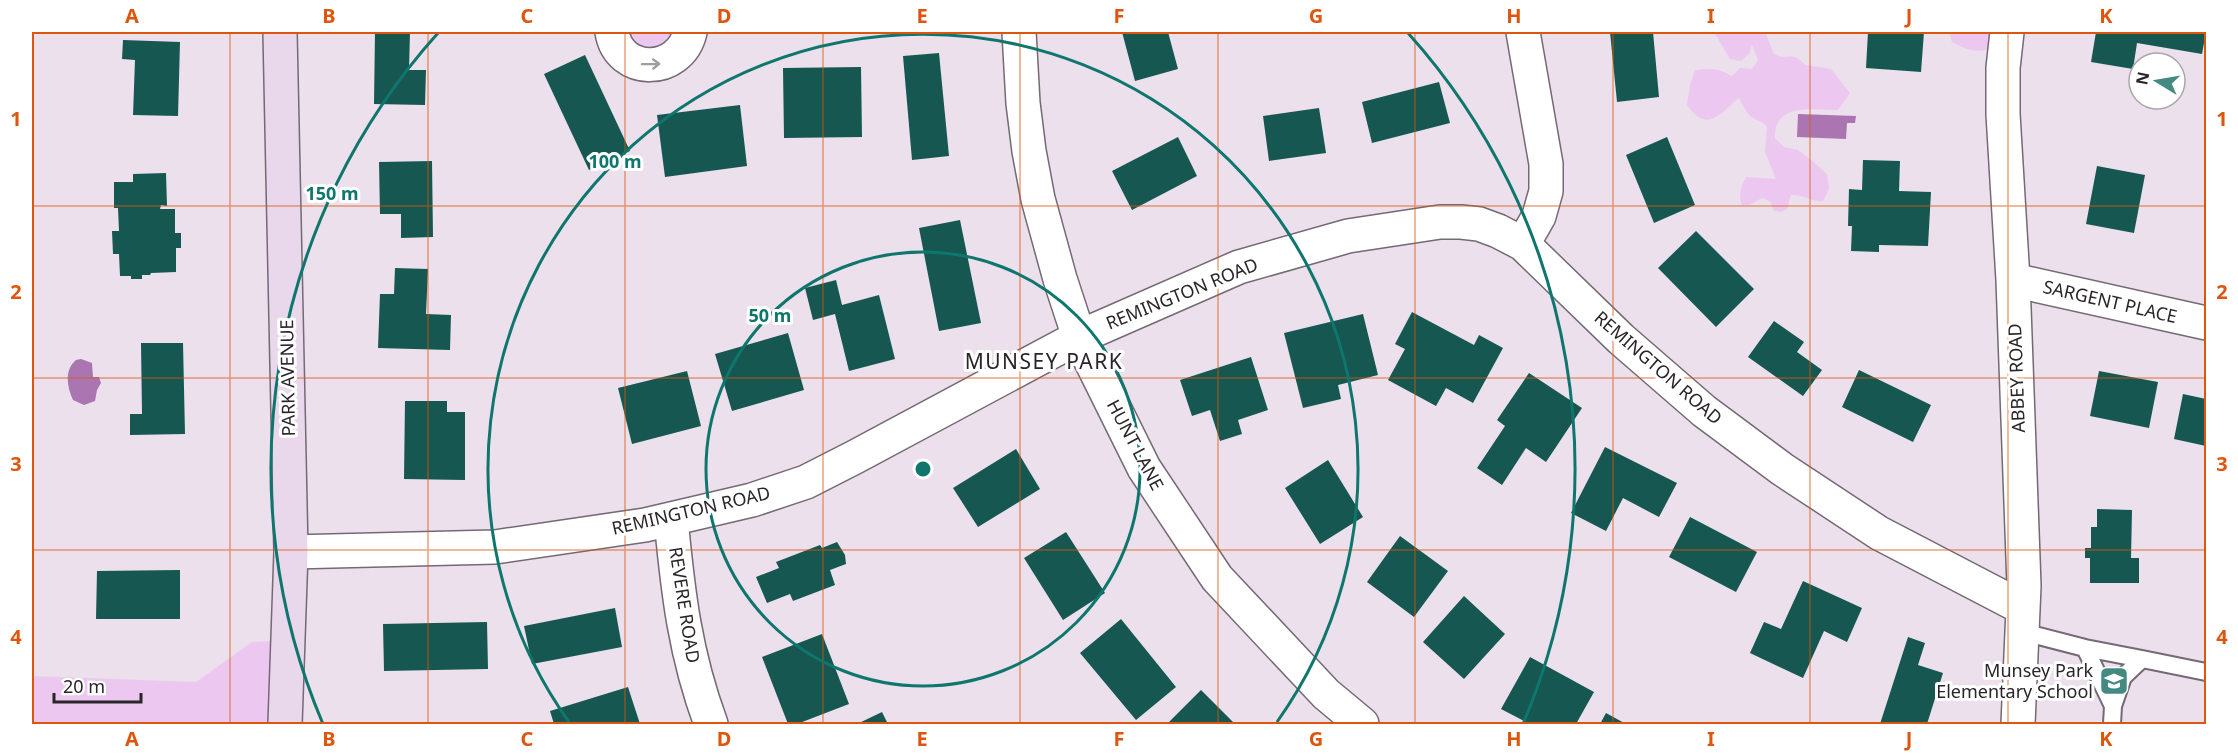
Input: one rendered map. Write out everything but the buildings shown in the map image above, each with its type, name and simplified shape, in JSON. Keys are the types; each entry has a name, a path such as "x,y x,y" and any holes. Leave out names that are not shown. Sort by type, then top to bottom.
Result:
{"street":[{"name":"PARK AVENUE","path":"280,32 291,552 285,724"},
{"path":"612,32 619,49 629,59 642,64 656,65 669,61 680,53 688,41 690,32"},
{"name":"HUNT LANE","path":"1019,32 1023,104 1038,199 1079,337 1144,468 1217,578 1326,694 1362,724"},
{"path":"1523,32 1546,165 1546,191 1539,216 1523,244"},
{"name":"ABBEY ROAD","path":"2007,32 2003,68 2003,114 2013,280 2023,620 2018,724"},
{"name":"REMINGTON ROAD","path":"291,552 495,547 671,519 752,500 806,482 1079,337 1239,267 1348,236 1440,222 1461,222 1479,224 1523,244 1621,339 1704,411 1782,469 1878,533 2023,620"},
{"name":"SARGENT PLACE","path":"2013,280 2206,323"},
{"name":"REVERE ROAD","path":"671,519 677,581 688,651 711,724"}],"lane":[{"path":"2023,620 2085,648 2206,672"},
{"path":"2085,648 2113,706"},
{"path":"2112,724 2113,706 2122,677 2142,659"}],"shaded area":[{"path":"612,32 690,32 669,61"},
{"path":"1714,32 1765,32 1774,54 1796,58 1805,65 1831,69 1850,93 1838,110 1796,110 1781,118 1776,126 1775,138 1784,147 1798,150 1827,174 1829,189 1823,201 1791,195 1787,209 1781,212 1774,211 1770,201 1762,198 1749,205 1742,205 1741,191 1746,177 1776,179 1765,152 1767,127 1750,116 1739,98 1719,115 1707,120 1694,114 1687,105 1695,70 1714,69 1732,76 1740,68 1752,69 1758,60 1752,45 1749,54 1741,61 1730,59"},
{"path":"1949,32 2007,32 1994,47 1978,51 1952,42"},
{"path":"1798,114 1856,116 1855,123 1847,123 1846,139 1797,137"},
{"path":"81,359 92,363 93,377 99,377 101,383 95,401 84,405 73,400 68,379 72,364"},
{"path":"270,641 281,652 285,724 32,724 32,676 196,682 252,642"}],"place":[{"name":"Munsey Park Elementary School","path":"2114,681"}],"district":[{"name":"MUNSEY PARK","path":"1044,362"}]}
